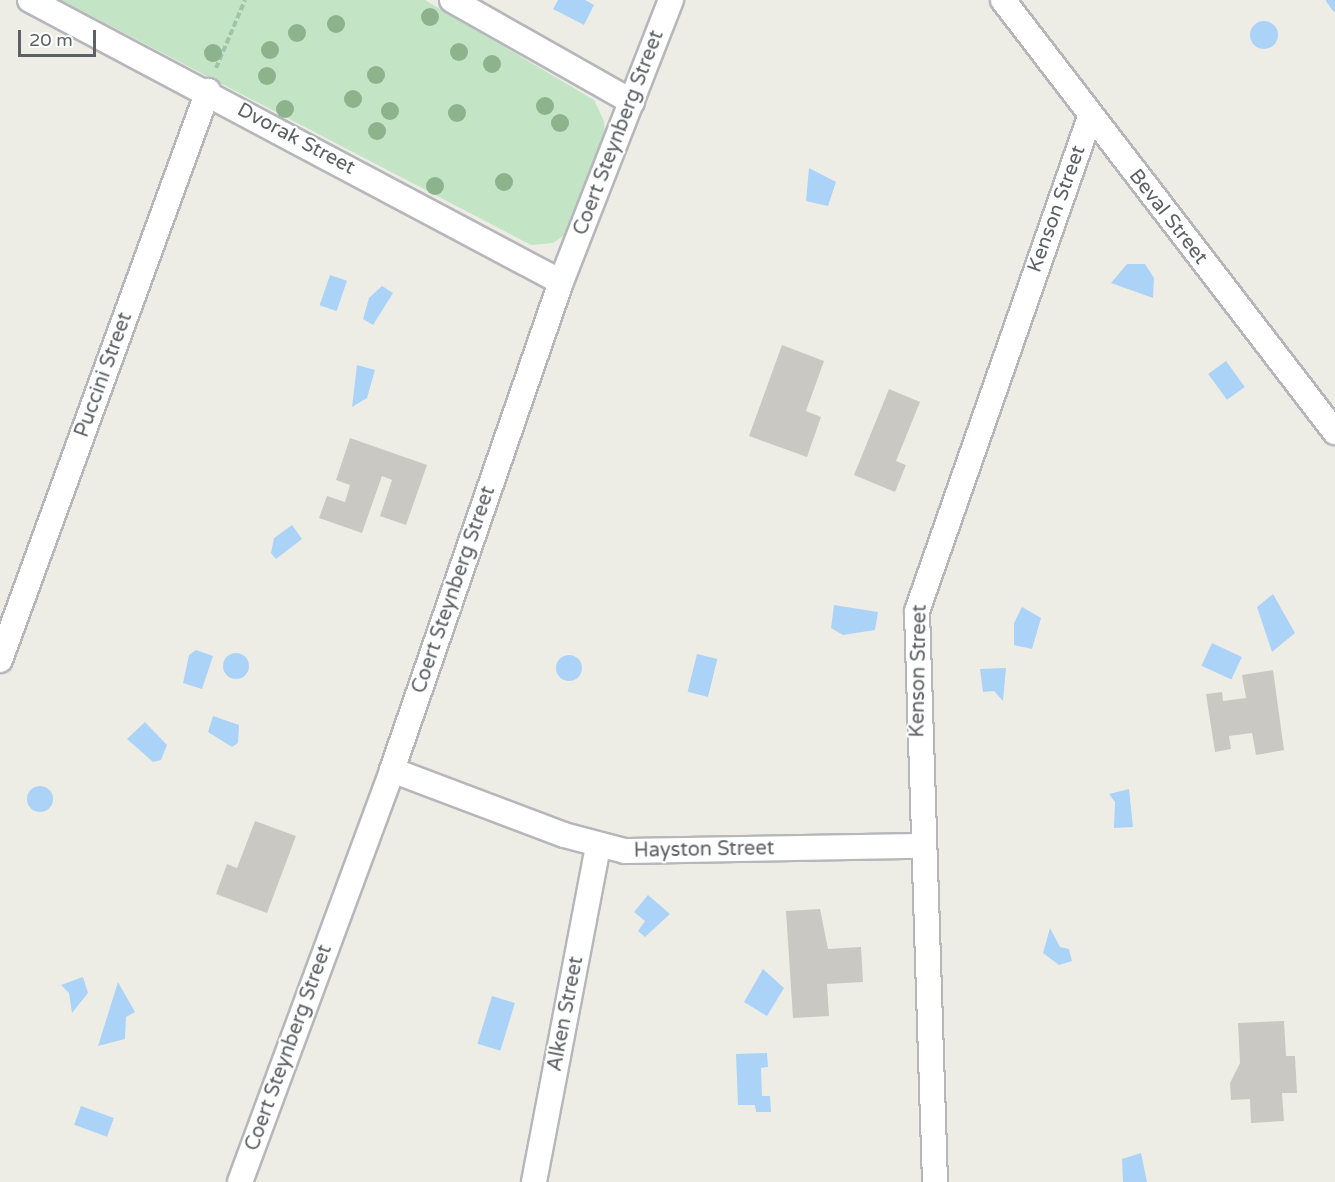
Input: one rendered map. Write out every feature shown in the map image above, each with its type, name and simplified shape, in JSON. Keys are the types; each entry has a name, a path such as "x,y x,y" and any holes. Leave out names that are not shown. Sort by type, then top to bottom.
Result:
{"street":[{"name":"Dvorak Street","path":"30,0 208,91 561,282"},
{"path":"452,0 632,102"},
{"name":"Coert Steynberg Street","path":"240,1182 392,770 561,282 671,0"},
{"name":"Beval Street","path":"1003,0 1090,117 1335,432"},
{"name":"Puccini Street","path":"0,660 208,91"},
{"name":"Kenson Street","path":"935,1182 915,639 921,590 1090,117"},
{"name":"Hayston Street","path":"392,770 598,847 650,853 921,846"},
{"name":"Alken Street","path":"534,1182 598,847"}],"path":[{"path":"208,91 245,0"}],"green space":[{"path":"61,0 425,0 594,100 604,121 605,139 569,232 553,243 531,245"}],"water":[{"path":"558,0 585,0 594,5 584,25 553,9"},
{"path":"1264,21 1274,25 1278,35 1274,45 1264,49 1254,45 1250,35 1254,25"},
{"path":"809,168 836,182 828,206 806,201"},
{"path":"1127,264 1145,264 1154,278 1153,298 1111,283"},
{"path":"330,275 347,281 337,311 320,305"},
{"path":"382,286 393,293 373,325 363,319 369,298"},
{"path":"1226,361 1245,387 1227,400 1208,374"},
{"path":"357,365 375,370 367,398 352,407"},
{"path":"292,525 302,539 276,559 271,553 274,538"},
{"path":"1273,594 1295,633 1272,652 1257,607"},
{"path":"834,605 878,612 875,630 843,635 831,628"},
{"path":"1022,607 1041,618 1032,649 1014,645 1014,623"},
{"path":"1212,643 1242,657 1231,680 1201,666"},
{"path":"196,650 213,656 202,689 183,683 189,655"},
{"path":"236,653 245,657 249,666 245,675 236,679 227,675 223,666 227,657"},
{"path":"697,654 717,659 708,697 688,692"},
{"path":"569,655 578,659 582,668 578,677 569,681 560,677 556,668 560,659"},
{"path":"1006,668 1003,701 994,691 983,692 980,669"},
{"path":"213,716 239,725 238,743 232,747 208,732"},
{"path":"145,722 167,745 161,760 153,762 127,739"},
{"path":"40,786 49,790 53,799 49,808 40,812 31,808 27,799 31,790"},
{"path":"1129,789 1133,827 1114,828 1115,802 1109,794"},
{"path":"648,895 670,914 645,937 638,931 645,921 634,912"},
{"path":"1050,928 1060,947 1069,949 1072,961 1059,965 1043,953"},
{"path":"763,969 784,988 767,1016 744,1002"},
{"path":"83,977 88,993 72,1013 69,993 61,985"},
{"path":"118,982 135,1012 126,1017 125,1039 98,1046"},
{"path":"492,996 515,1003 500,1051 477,1044"},
{"path":"767,1053 768,1067 761,1068 762,1096 770,1096 771,1112 756,1112 755,1105 738,1105 736,1054"},
{"path":"81,1106 114,1118 107,1137 74,1125"},
{"path":"1141,1153 1147,1182 1123,1182 1122,1159"}],"building":[{"path":"782,345 824,361 806,411 821,417 807,457 749,436"},
{"path":"889,389 920,402 896,461 906,465 895,492 854,475"},
{"path":"350,438 427,465 406,525 380,516 392,480 382,476 362,533 319,518 327,496 345,502 350,485 336,480"},
{"path":"1273,670 1284,750 1256,755 1252,733 1229,736 1231,749 1215,752 1206,694 1222,692 1223,701 1246,698 1242,675"},
{"path":"255,821 296,836 267,913 216,894 227,864 237,868"},
{"path":"820,909 828,949 861,947 863,982 827,984 829,1016 793,1018 786,911"},
{"path":"1284,1021 1286,1056 1295,1056 1297,1093 1282,1093 1284,1121 1251,1123 1250,1099 1231,1100 1230,1083 1240,1063 1238,1023"}],"waterway":[{"path":"1330,0 1335,7"}]}
